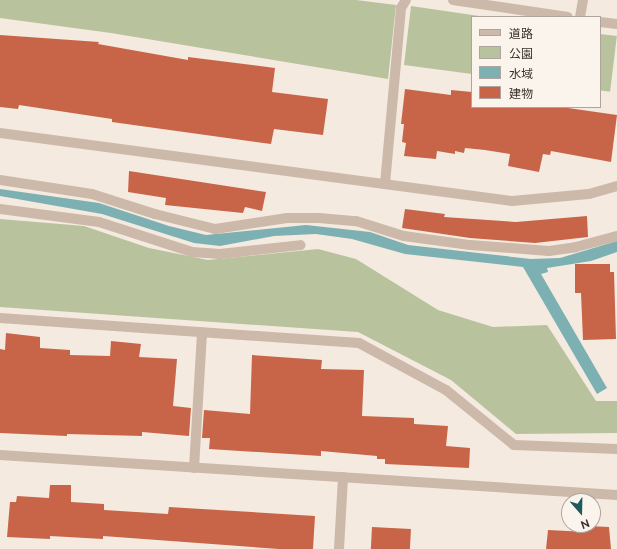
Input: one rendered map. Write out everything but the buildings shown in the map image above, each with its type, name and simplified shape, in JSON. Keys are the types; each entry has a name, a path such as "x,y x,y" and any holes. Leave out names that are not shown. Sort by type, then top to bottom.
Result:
{"street":[{"path":"385,184 401,8 406,0"},
{"path":"453,0 561,16"},
{"path":"580,16 583,0"},
{"path":"601,22 617,24"},
{"path":"0,133 512,201 589,194 617,186"},
{"path":"0,180 92,194 155,214 215,228 287,218 319,218 356,221 404,236 470,245 549,251 576,247 617,236"},
{"path":"0,208 99,222 192,252 220,254 301,245"},
{"path":"0,318 359,343 446,390 514,445 617,449"},
{"path":"194,468 202,332"},
{"path":"0,455 617,495"},
{"path":"339,549 343,477"}],"green space":[{"path":"0,0 356,0 396,5 388,79 111,33 0,18"},
{"path":"411,6 479,16 471,16 471,74 404,65"},
{"path":"601,34 617,36 610,92 601,91"},
{"path":"0,219 84,226 149,248 208,260 318,249 356,259 438,310 493,327 547,325 596,401 617,401 617,433 516,434 451,380 358,332 0,307"}],"water":[{"path":"0,189 99,203 169,226 206,235 306,225 370,232 408,245 531,259 560,258 617,241 617,252 591,261 547,268 548,272 541,274 607,388 597,394 523,267 405,254 352,239 316,234 274,236 220,246 194,243 102,214 0,196"}]}
